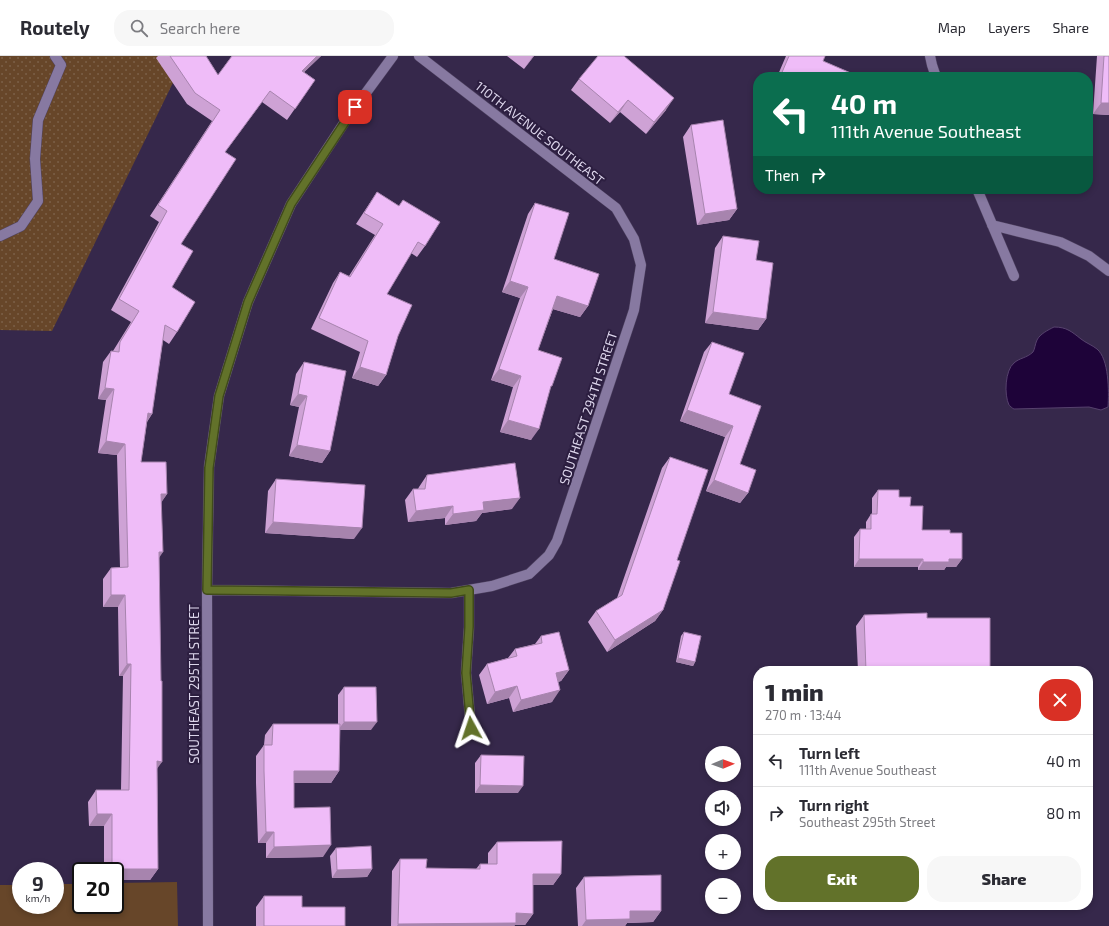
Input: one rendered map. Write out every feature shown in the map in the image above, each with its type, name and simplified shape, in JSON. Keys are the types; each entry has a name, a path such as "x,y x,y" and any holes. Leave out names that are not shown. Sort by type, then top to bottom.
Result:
{"street":[{"path":"0,236 21,226 38,201 35,159 38,120 61,65 55,56"},
{"name":"SOUTHEAST 295TH STREET","path":"208,926 207,590 209,468 219,396 248,302 291,204 346,120 393,56"},
{"name":"110TH AVENUE SOUTHEAST","path":"419,56 616,208 634,238"},
{"path":"930,56 934,72"},
{"path":"979,194 1014,276"},
{"path":"992,225 1060,242 1089,256 1109,271"},
{"name":"SOUTHEAST 294TH STREET","path":"469,590 492,586 529,574 549,555 557,541 634,310 641,265 634,238"},
{"path":"207,590 451,593 469,590 469,627 466,673 471,728"}],"shaded area":[{"path":"0,56 186,56 52,331 0,330"},
{"path":"1054,327 1069,330 1097,349 1101,354 1106,368 1108,407 1101,410 1089,407 1014,409 1009,405 1006,395 1006,383 1011,366 1016,361 1033,352 1038,338 1044,332"},
{"path":"177,882 178,926 0,926 0,885 12,885 12,914 64,914 64,884 72,884 72,914 124,914 124,883"}],"building":[{"path":"170,56 206,56 218,75 232,56 317,56 302,71 315,80 295,109 270,91 225,152 236,159 181,244 193,251 172,287 195,302 177,332 165,325 152,414 148,413 141,462 166,462 167,494 161,494 163,552 159,552 162,762 157,761 158,869 124,869 124,862 112,862 112,814 97,814 96,790 129,790 131,664 127,664 125,595 111,595 111,568 128,567 125,444 106,441 114,389 105,388 111,351 119,352 120,342 139,311 119,299 167,211 158,205 220,110 195,93"},
{"path":"598,56 624,56 674,98 654,122 628,100 618,112 579,79"},
{"path":"789,56 825,56 823,61 848,72 782,72"},
{"path":"1104,56 1109,56 1109,103 1101,103"},
{"path":"723,120 737,209 705,214 691,125"},
{"path":"377,192 399,206 403,200 440,222 425,246 418,242 387,294 412,305 398,336 386,375 360,367 368,341 319,318 340,272 350,277 383,224 364,213"},
{"path":"535,203 569,213 554,259 599,274 588,306 557,296 538,350 562,358 551,386 539,429 508,420 521,376 499,369 528,287 510,281"},
{"path":"723,236 759,241 756,260 773,263 766,319 713,312"},
{"path":"712,342 744,353 729,394 761,406 740,464 756,470 748,493 714,480 733,426 687,410"},
{"path":"304,362 346,371 330,451 297,445 307,396 298,394"},
{"path":"670,457 708,470 677,560 680,561 663,610 615,640 596,611 622,595"},
{"path":"515,463 520,498 483,502 484,510 453,514 453,506 416,511 413,489 425,489 427,475"},
{"path":"276,479 365,485 362,528 273,522"},
{"path":"878,490 899,490 899,497 911,497 910,506 923,506 922,530 950,530 950,533 962,533 962,559 949,559 949,562 923,562 923,559 859,559 860,529 871,529 871,514 877,514"},
{"path":"927,613 927,618 990,618 990,666 866,666 864,615"},
{"path":"559,632 569,670 556,673 560,690 521,700 517,686 495,692 487,664 517,656 515,649 542,643 541,636"},
{"path":"684,632 701,636 695,662 678,658"},
{"path":"344,687 376,687 377,722 344,722"},
{"path":"273,724 340,724 339,771 294,771 294,808 330,807 331,845 274,847 274,832 266,832 264,745 272,745"},
{"path":"481,755 524,756 523,786 480,785"},
{"path":"562,841 561,874 533,874 533,914 516,913 516,923 398,924 400,859 427,859 426,868 480,869 480,864 497,864 497,842"},
{"path":"371,846 372,869 337,870 336,848"},
{"path":"661,875 661,911 630,911 630,919 586,920 584,877"},
{"path":"264,896 302,896 302,907 345,907 345,926 264,926"}],"route":[{"path":"355,107 291,204 248,302 219,396 209,468 207,590 451,593 469,590 469,627 466,673 471,728"}]}
